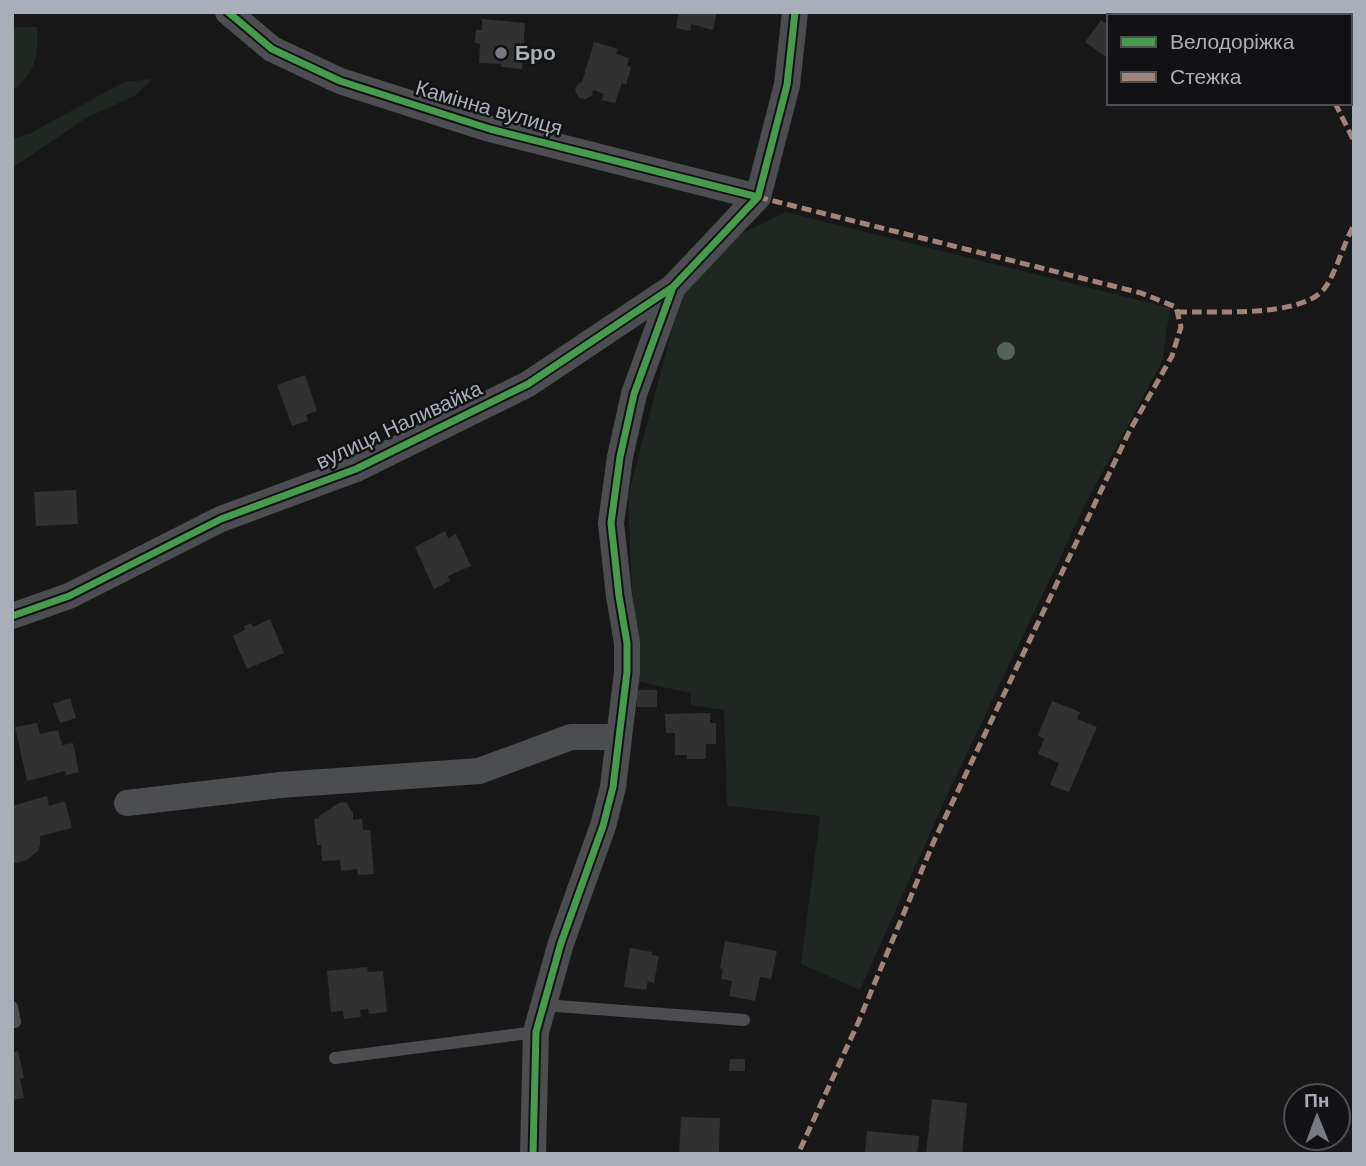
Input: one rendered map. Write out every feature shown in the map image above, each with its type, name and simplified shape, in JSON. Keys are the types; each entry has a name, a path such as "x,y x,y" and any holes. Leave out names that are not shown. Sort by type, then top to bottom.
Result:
{"street":[{"name":"Камінна вулиця","path":"228,12 272,49 340,81 490,129 758,197"},
{"path":"758,197 786,85 795,12"},
{"name":"вулиця Наливайка","path":"12,616 69,596 221,519 356,469 515,390 673,287 758,197"},
{"path":"533,1154 536,1032 561,943 603,827 613,787 627,672 611,523 620,457 634,394 673,287"},
{"path":"127,803 280,785 479,771 571,737 618,737"}],"lane":[{"path":"543,1005 744,1020"},
{"path":"12,1007 15,1022"},
{"path":"335,1058 536,1032"}],"shaded area":[{"path":"14,27 37,27 37,47 31,70 12,91"},
{"path":"153,79 134,96 86,118 12,168 12,139 31,133 124,82"},
{"path":"785,212 1170,308 1162,362 1088,499 949,791 860,990 801,964 820,816 727,806 724,710 691,705 691,693 636,681 628,496 672,330 686,290 741,234"}],"building":[{"path":"679,12 717,12 713,30 691,24 690,31 676,28"},
{"name":"Бро","path":"482,19 525,23 522,69 479,63 480,44 475,43 476,30 482,30"},
{"path":"1101,20 1107,24 1107,58 1085,42"},
{"path":"594,42 618,49 616,54 629,58 627,66 631,67 626,85 622,83 615,103 602,100 604,94 593,90 592,96 585,99 579,98 575,91 577,85 582,82"},
{"path":"305,375 317,411 306,415 308,421 292,426 277,385"},
{"path":"76,490 78,524 36,526 34,492"},
{"path":"445,531 448,538 456,534 471,566 448,576 450,581 434,589 415,547"},
{"path":"270,619 284,653 247,669 233,636 245,630 244,626 251,623 253,627"},
{"path":"637,690 657,690 657,707 637,707"},
{"path":"70,698 76,718 60,723 53,704"},
{"path":"1052,701 1080,712 1077,719 1097,727 1069,792 1050,785 1059,763 1038,754 1044,739 1038,735"},
{"path":"710,713 710,723 716,723 716,744 706,744 706,759 687,759 687,755 675,755 675,733 666,733 665,714"},
{"path":"37,723 40,734 58,730 62,745 73,743 79,772 66,775 65,771 27,781 15,727"},
{"path":"47,796 49,806 65,801 72,828 40,836 38,851 27,860 12,864 12,806"},
{"path":"346,802 353,813 353,820 362,819 363,830 370,830 374,874 358,875 357,869 341,871 340,860 322,861 314,819 339,803"},
{"path":"725,941 777,951 771,979 760,977 755,1001 729,996 732,981 721,979 723,969 720,968"},
{"path":"630,948 659,956 654,983 648,981 646,990 624,987"},
{"path":"367,967 368,972 383,971 387,1012 369,1014 368,1009 360,1010 361,1017 344,1019 343,1011 331,1012 327,971"},
{"path":"18,1051 24,1078 20,1079 24,1098 12,1100 12,1052"},
{"path":"730,1059 745,1059 745,1071 729,1071"},
{"path":"932,1099 967,1103 962,1154 926,1154"},
{"path":"681,1117 720,1118 719,1154 679,1154"},
{"path":"867,1131 919,1136 917,1154 865,1154"}],"marked path":[{"path":"1336,105 1354,141"},
{"path":"758,197 1141,293 1176,307 1181,327 1172,356 1129,432 934,841 858,1023 798,1154"},
{"path":"1177,312 1277,309 1312,298 1328,284 1354,225"}],"cycle path":[{"path":"228,12 272,49 340,81 490,129 758,197"},
{"path":"12,616 69,596 221,519 356,469 528,384 673,287 758,197 787,85 795,12"},
{"path":"533,1154 536,1032 561,943 603,826 613,787 627,672 627,643 611,523 620,457 634,394 673,287"}],"place":[{"name":"Бро","path":"501,53"}]}
